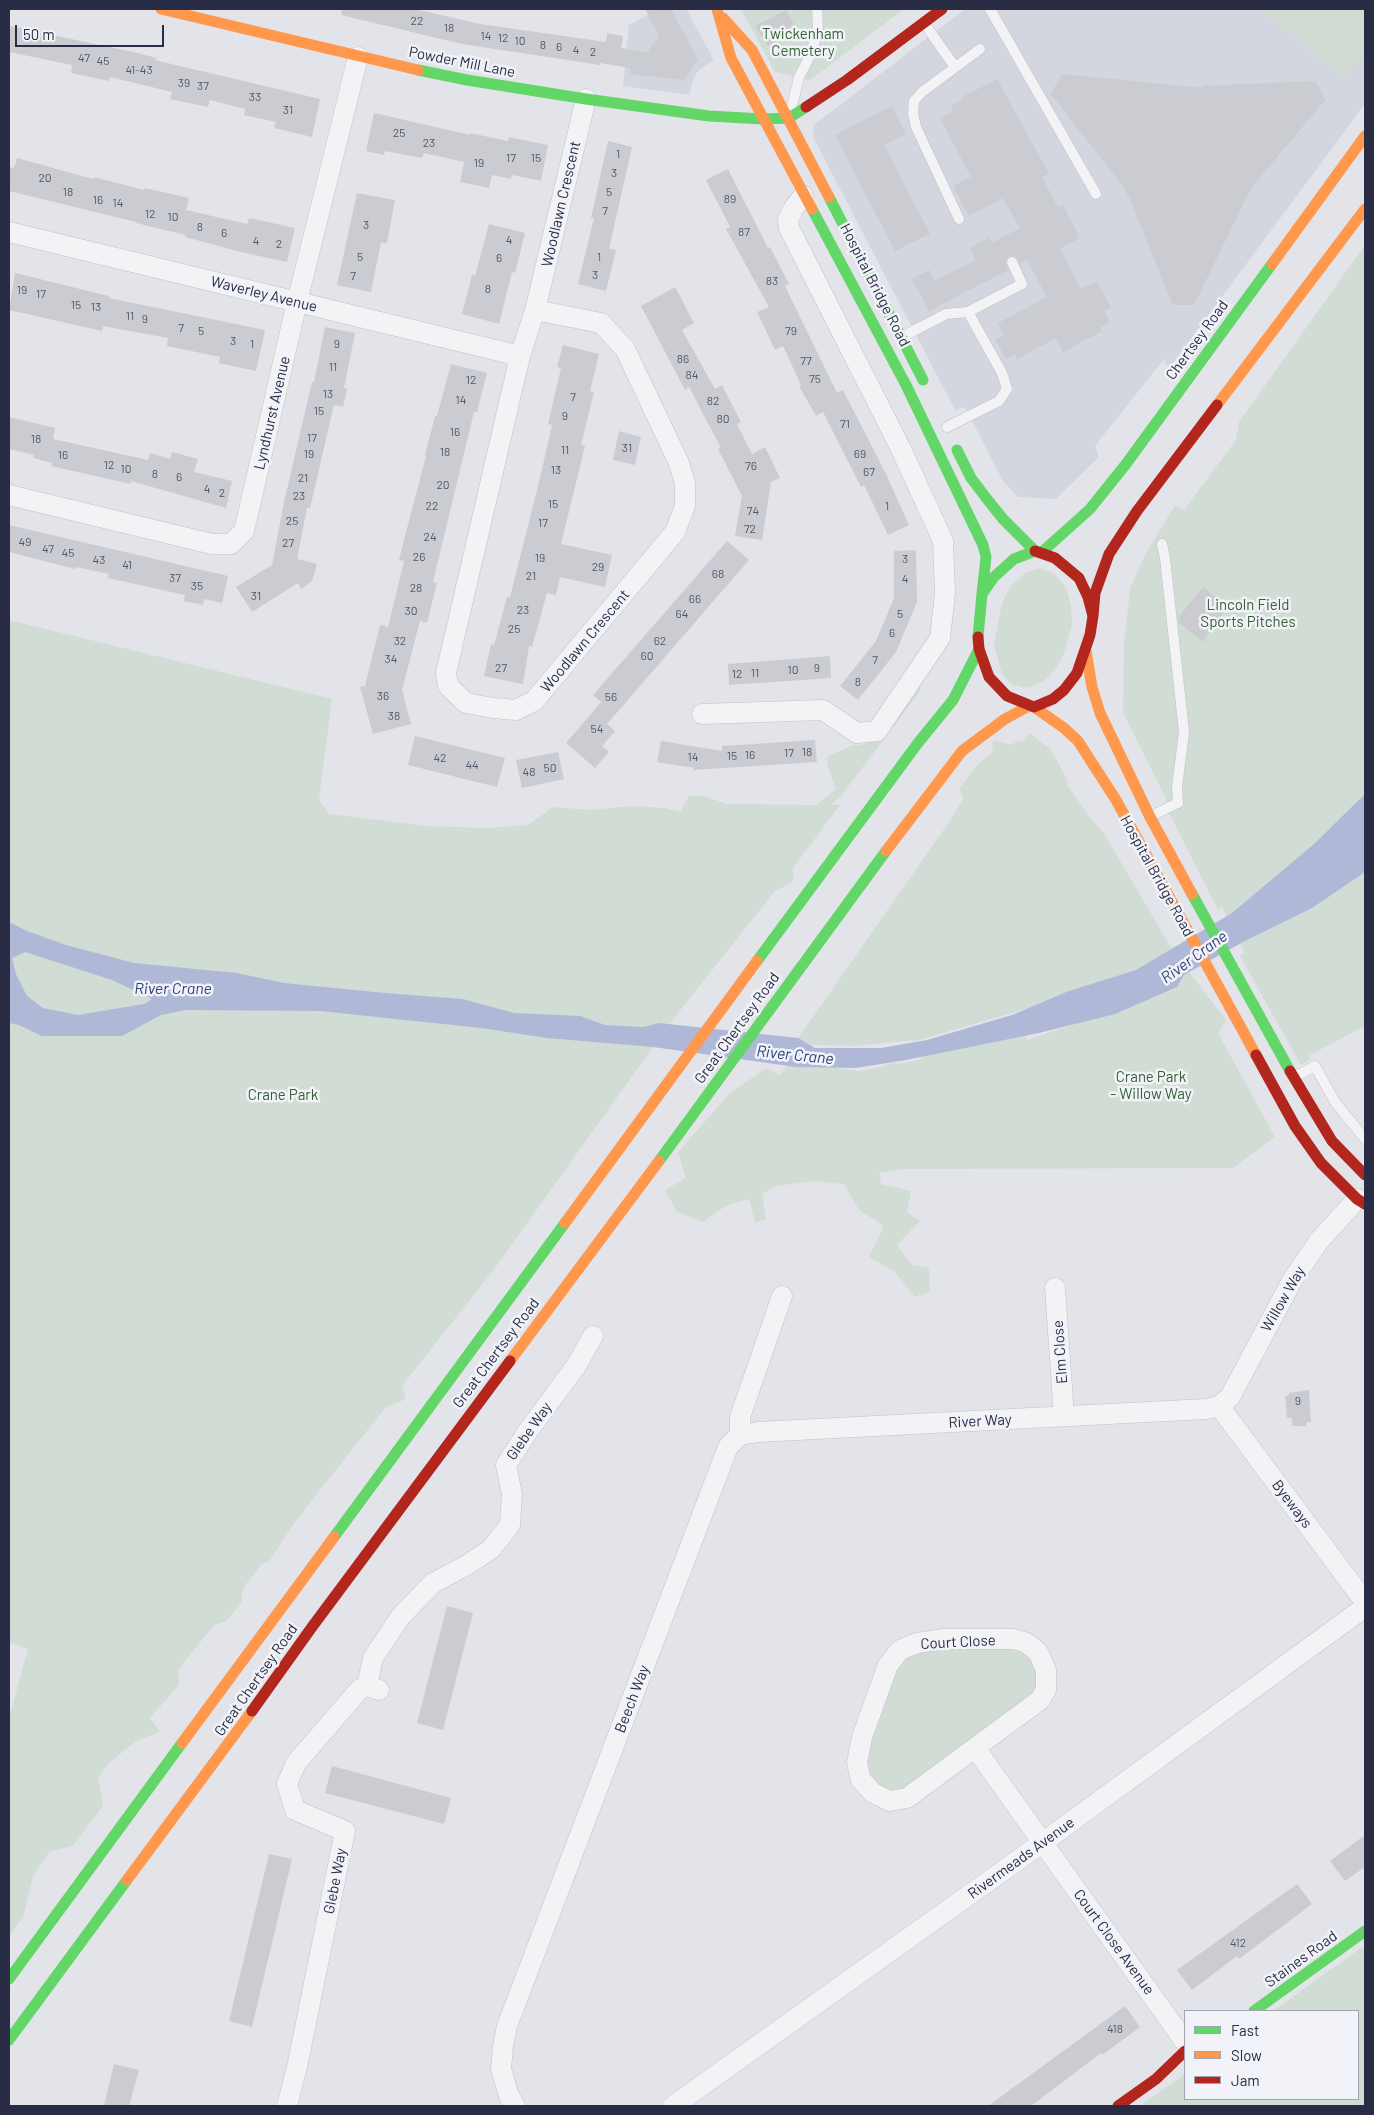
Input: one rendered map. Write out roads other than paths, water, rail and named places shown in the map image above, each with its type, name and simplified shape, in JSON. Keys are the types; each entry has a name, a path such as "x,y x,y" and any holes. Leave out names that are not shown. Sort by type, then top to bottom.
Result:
{"main road":[{"name":"Powder Mill Lane","path":"161,9 358,57 467,80 709,116 763,119 790,118"},
{"path":"790,118 847,80 942,9"},
{"name":"Hospital Bridge Road","path":"719,12 752,50 790,118 930,394"},
{"name":"Hospital Bridge Road","path":"719,12 731,58 803,196 971,478 1003,520 1038,552"},
{"name":"Chertsey Road","path":"1038,552 1090,509 1126,464 1365,136"},
{"path":"1093,616 1088,597 1079,578 1067,566 1038,552 1014,559 994,576 982,594 978,626 979,648 989,676 1007,696 1032,706 1053,698 1067,688 1077,673 1086,651 1093,616 1095,594 1109,554 1138,511 1365,210"},
{"name":"Hospital Bridge Road","path":"940,427 983,545 986,557 982,594"},
{"name":"Great Chertsey Road","path":"9,1979 730,998 918,744 953,700 979,648"},
{"name":"Hospital Bridge Road","path":"1086,651 1092,687 1100,713 1112,743 1150,817 1293,1077 1332,1141 1365,1174"},
{"name":"Hospital Bridge Road","path":"1032,706 1078,740 1116,800 1175,911 1295,1126 1321,1163 1362,1197"},
{"name":"Great Chertsey Road","path":"9,2040 931,790 962,751 989,729 1032,706"},
{"path":"1274,1088 1293,1077"},
{"name":"Staines Road","path":"1255,2010 1365,1931"},
{"path":"1118,2106 1156,2079 1184,2052"}],"street":[{"name":"Lyndhurst Avenue","path":"9,495 212,544 231,544 244,531 297,302 358,57"},
{"name":"Woodlawn Crescent","path":"535,310 601,323 625,348 679,463 685,483 685,506 675,532 669,540 534,701 516,710 466,703 448,686 446,673 520,356 535,310 586,99"},
{"path":"702,714 824,710 857,733 877,731 940,638 945,593 943,541 901,449 789,228 788,220 792,209 803,196"},
{"name":"Waverley Avenue","path":"9,232 520,356"},
{"path":"901,449 940,427"},
{"name":"Willow Way","path":"1219,1406 1230,1397 1292,1279 1319,1242 1362,1197"},
{"name":"Elm Close","path":"1056,1288 1064,1416"},
{"path":"740,1435 740,1417 782,1296"},
{"name":"Glebe Way","path":"287,2106 299,2058 345,1831 295,1810 286,1784 296,1763 360,1688 373,1688 373,1658 402,1616 432,1583 467,1565 491,1549 510,1525 512,1494 506,1465 576,1366 593,1336"},
{"name":"River Way","path":"740,1435 758,1432 1206,1409 1219,1406"},
{"name":"Byeways","path":"1219,1406 1365,1602"},
{"name":"Beech Way","path":"515,2106 509,2096 501,2069 507,2026 728,1446 740,1435"},
{"name":"Rivermeads Avenue","path":"674,2106 1042,1843 1365,1606"},
{"name":"Court Close","path":"944,1639 1014,1639 1027,1643 1038,1652 1046,1670 1046,1690 1040,1700 975,1748 906,1798 890,1801 873,1794 861,1780 857,1763 862,1737 888,1665 900,1650 917,1643 944,1639"},
{"path":"975,1748 1042,1843"},
{"name":"Court Close Avenue","path":"1042,1843 1184,2041"}],"lane":[{"path":"790,118 799,76 811,54 818,30 817,9"},
{"path":"990,9 1096,194"},
{"path":"923,22 955,67"},
{"path":"959,219 916,128 913,113 914,101 922,92 980,49"},
{"path":"902,337 946,314 968,312 1022,284 1012,262"},
{"path":"940,427 960,420 999,401 1007,389 1002,374 968,312"},
{"path":"1150,817 1178,802 1184,732 1162,544"},
{"path":"1293,1077 1315,1066 1335,1102 1365,1139"}],"water":[{"name":"River Crane","path":"1365,794 1365,872 1312,908 1243,942 1184,975 1177,987 1115,1014 1039,1033 906,1060 856,1068 796,1067 653,1047 547,1038 481,1028 320,1011 186,1010 161,1015 122,1036 42,1036 19,1025 9,1023 9,922 27,931 66,945 134,963 237,973 284,983 463,999 514,1013 580,1016 605,1025 643,1027 659,1023 798,1038 815,1048 881,1048 927,1040 1012,1015 1069,991 1136,970 1232,913 1314,844","holes":["25,952 112,980 152,999 144,1004 78,1015 43,1008 27,996 16,974 12,958"]}],"park label":[{"name":"Twickenham Cemetery","path":"803,42"},
{"name":"Lincoln Field Sports Pitches","path":"1248,614"},
{"name":"Crane Park - Willow Way","path":"1151,1086"},
{"name":"Crane Park","path":"283,1095"}]}
